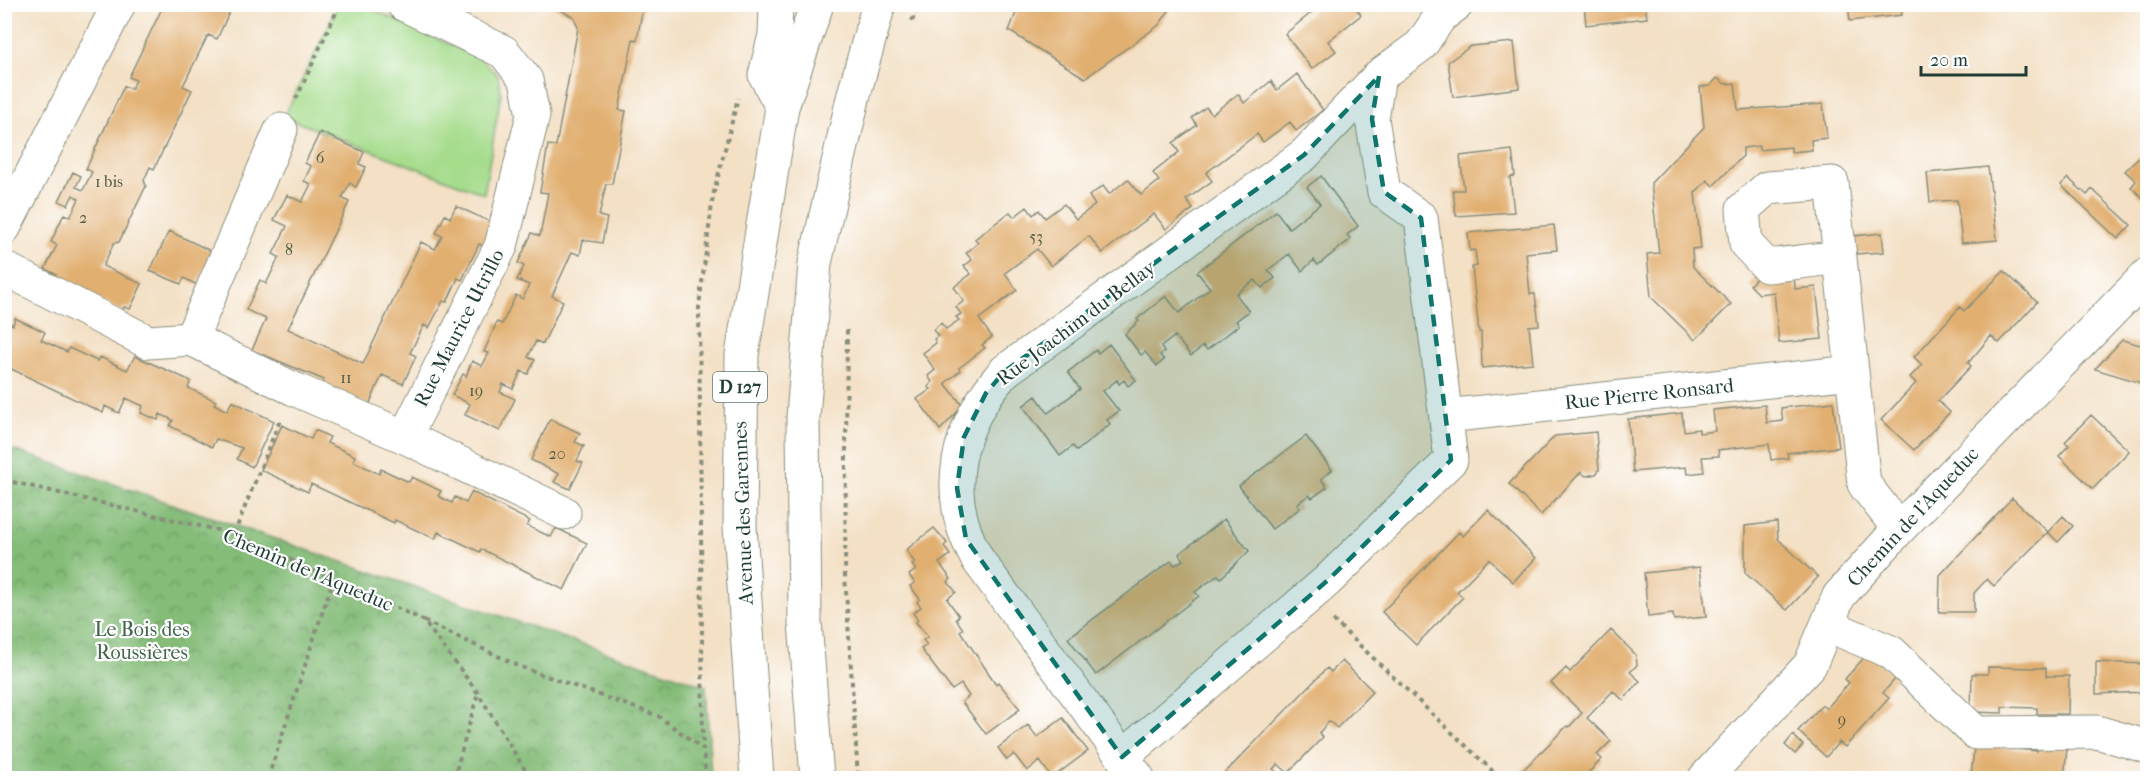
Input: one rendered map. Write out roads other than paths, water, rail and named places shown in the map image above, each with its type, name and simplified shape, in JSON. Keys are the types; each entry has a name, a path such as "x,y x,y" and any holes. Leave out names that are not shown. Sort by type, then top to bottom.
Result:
{"street":[{"path":"4,228 15,183 119,4"},
{"name":"Rue Maurice Utrillo","path":"403,4 504,52 526,80 533,115 501,246 405,437"},
{"path":"776,4 775,35 765,75 782,107"},
{"name":"Avenue des Garennes","path":"757,778 740,527 741,366 754,264 782,107 817,4"},
{"path":"817,778 804,622 803,417 814,274 854,94 879,4"},
{"name":"Rue Joachim du Bellay","path":"1379,76 1372,119 1384,192 1421,218 1451,460 1130,768 978,560 966,538 958,514 957,488 964,437 986,393 1005,371 1304,154 1379,76 1421,45 1440,17 1457,4"},
{"path":"191,339 281,130"},
{"path":"1840,257 1864,484 1899,529"},
{"path":"4,268 147,342 191,339 564,513"},
{"name":"Chemin de l'Aqueduc","path":"1705,778 1810,665 1839,596 1899,529 2148,274"},
{"name":"Rue Pierre Ronsard","path":"1446,416 1852,372"},
{"path":"1827,625 1891,652 1976,733 2097,732 2148,747"}],"park label":[{"name":"Le Bois des Roussières","path":"142,640"}]}
